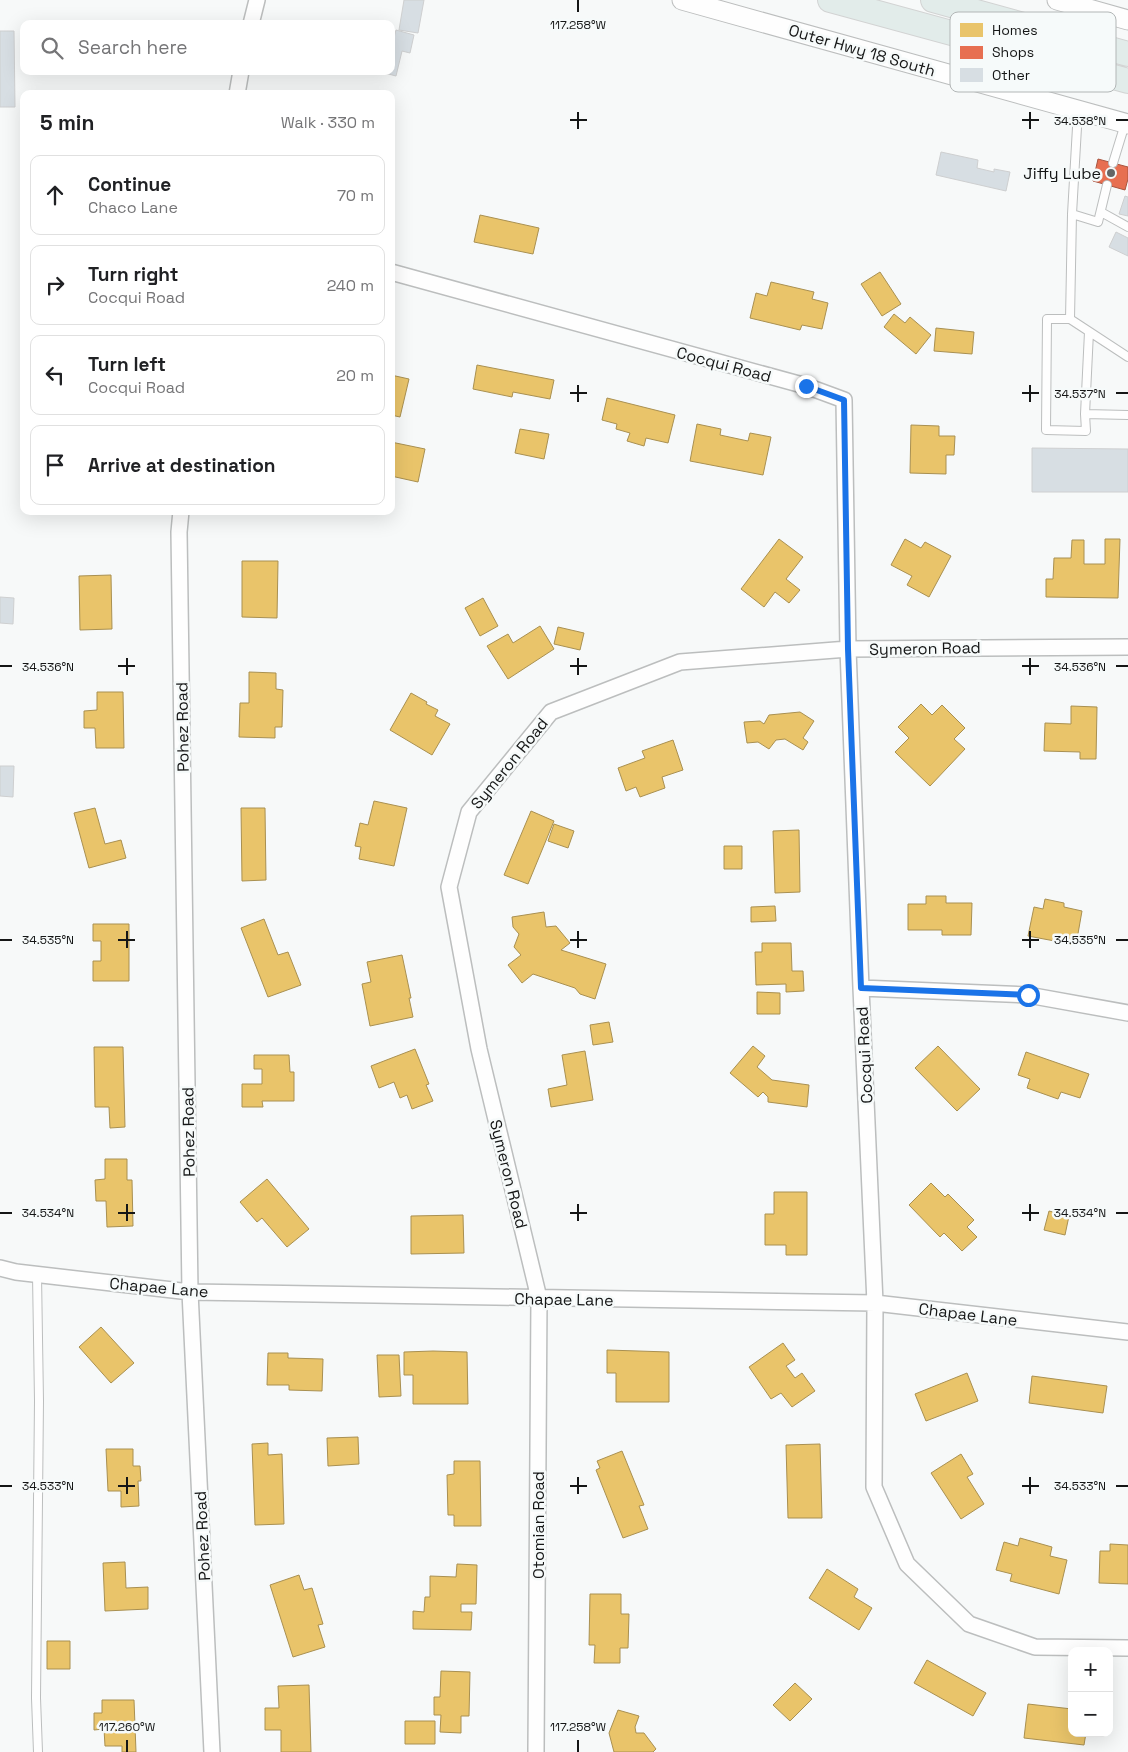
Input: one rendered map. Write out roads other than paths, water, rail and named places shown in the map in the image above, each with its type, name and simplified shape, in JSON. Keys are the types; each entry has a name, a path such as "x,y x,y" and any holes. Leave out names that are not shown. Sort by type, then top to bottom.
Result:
{"main road":[{"path":"830,0 950,33"},
{"path":"933,0 976,12"}],"street":[{"path":"252,20 257,0"},
{"name":"Outer Hwy 18 South","path":"682,0 950,74"},
{"path":"1057,0 1100,12"},
{"path":"238,90 240,75"},
{"name":"Outer Hwy 18 South","path":"1013,92 1127,123"},
{"name":"Cocqui Road","path":"395,273 806,386 844,400 848,649 875,1303 874,1486 907,1564 968,1624 1035,1647 1128,1648"},
{"name":"Pohez Road","path":"181,515 179,532 190,1292 212,1752"},
{"name":"Symeron Road","path":"539,1298 479,1048 449,887 469,812 551,712 680,662 848,649 1128,648"},
{"path":"861,988 1028,995 1128,1013"},
{"name":"Chapae Lane","path":"0,1268 37,1275 190,1292 875,1303 1128,1332"},
{"name":"Otomian Road","path":"536,1752 539,1298"}],"lane":[{"path":"1070,319 1072,214 1078,110"},
{"path":"1113,163 1127,123"},
{"path":"1072,214 1098,222 1107,185"},
{"path":"1101,212 1128,226"},
{"path":"1090,332 1085,414 1086,431 1046,430 1047,319 1070,319 1090,332 1128,357"},
{"path":"1085,414 1128,416"},
{"path":"37,1275 39,1401 36,1698 38,1752"}],"place":[{"name":"Jiffy Lube","path":"1111,173"}]}
